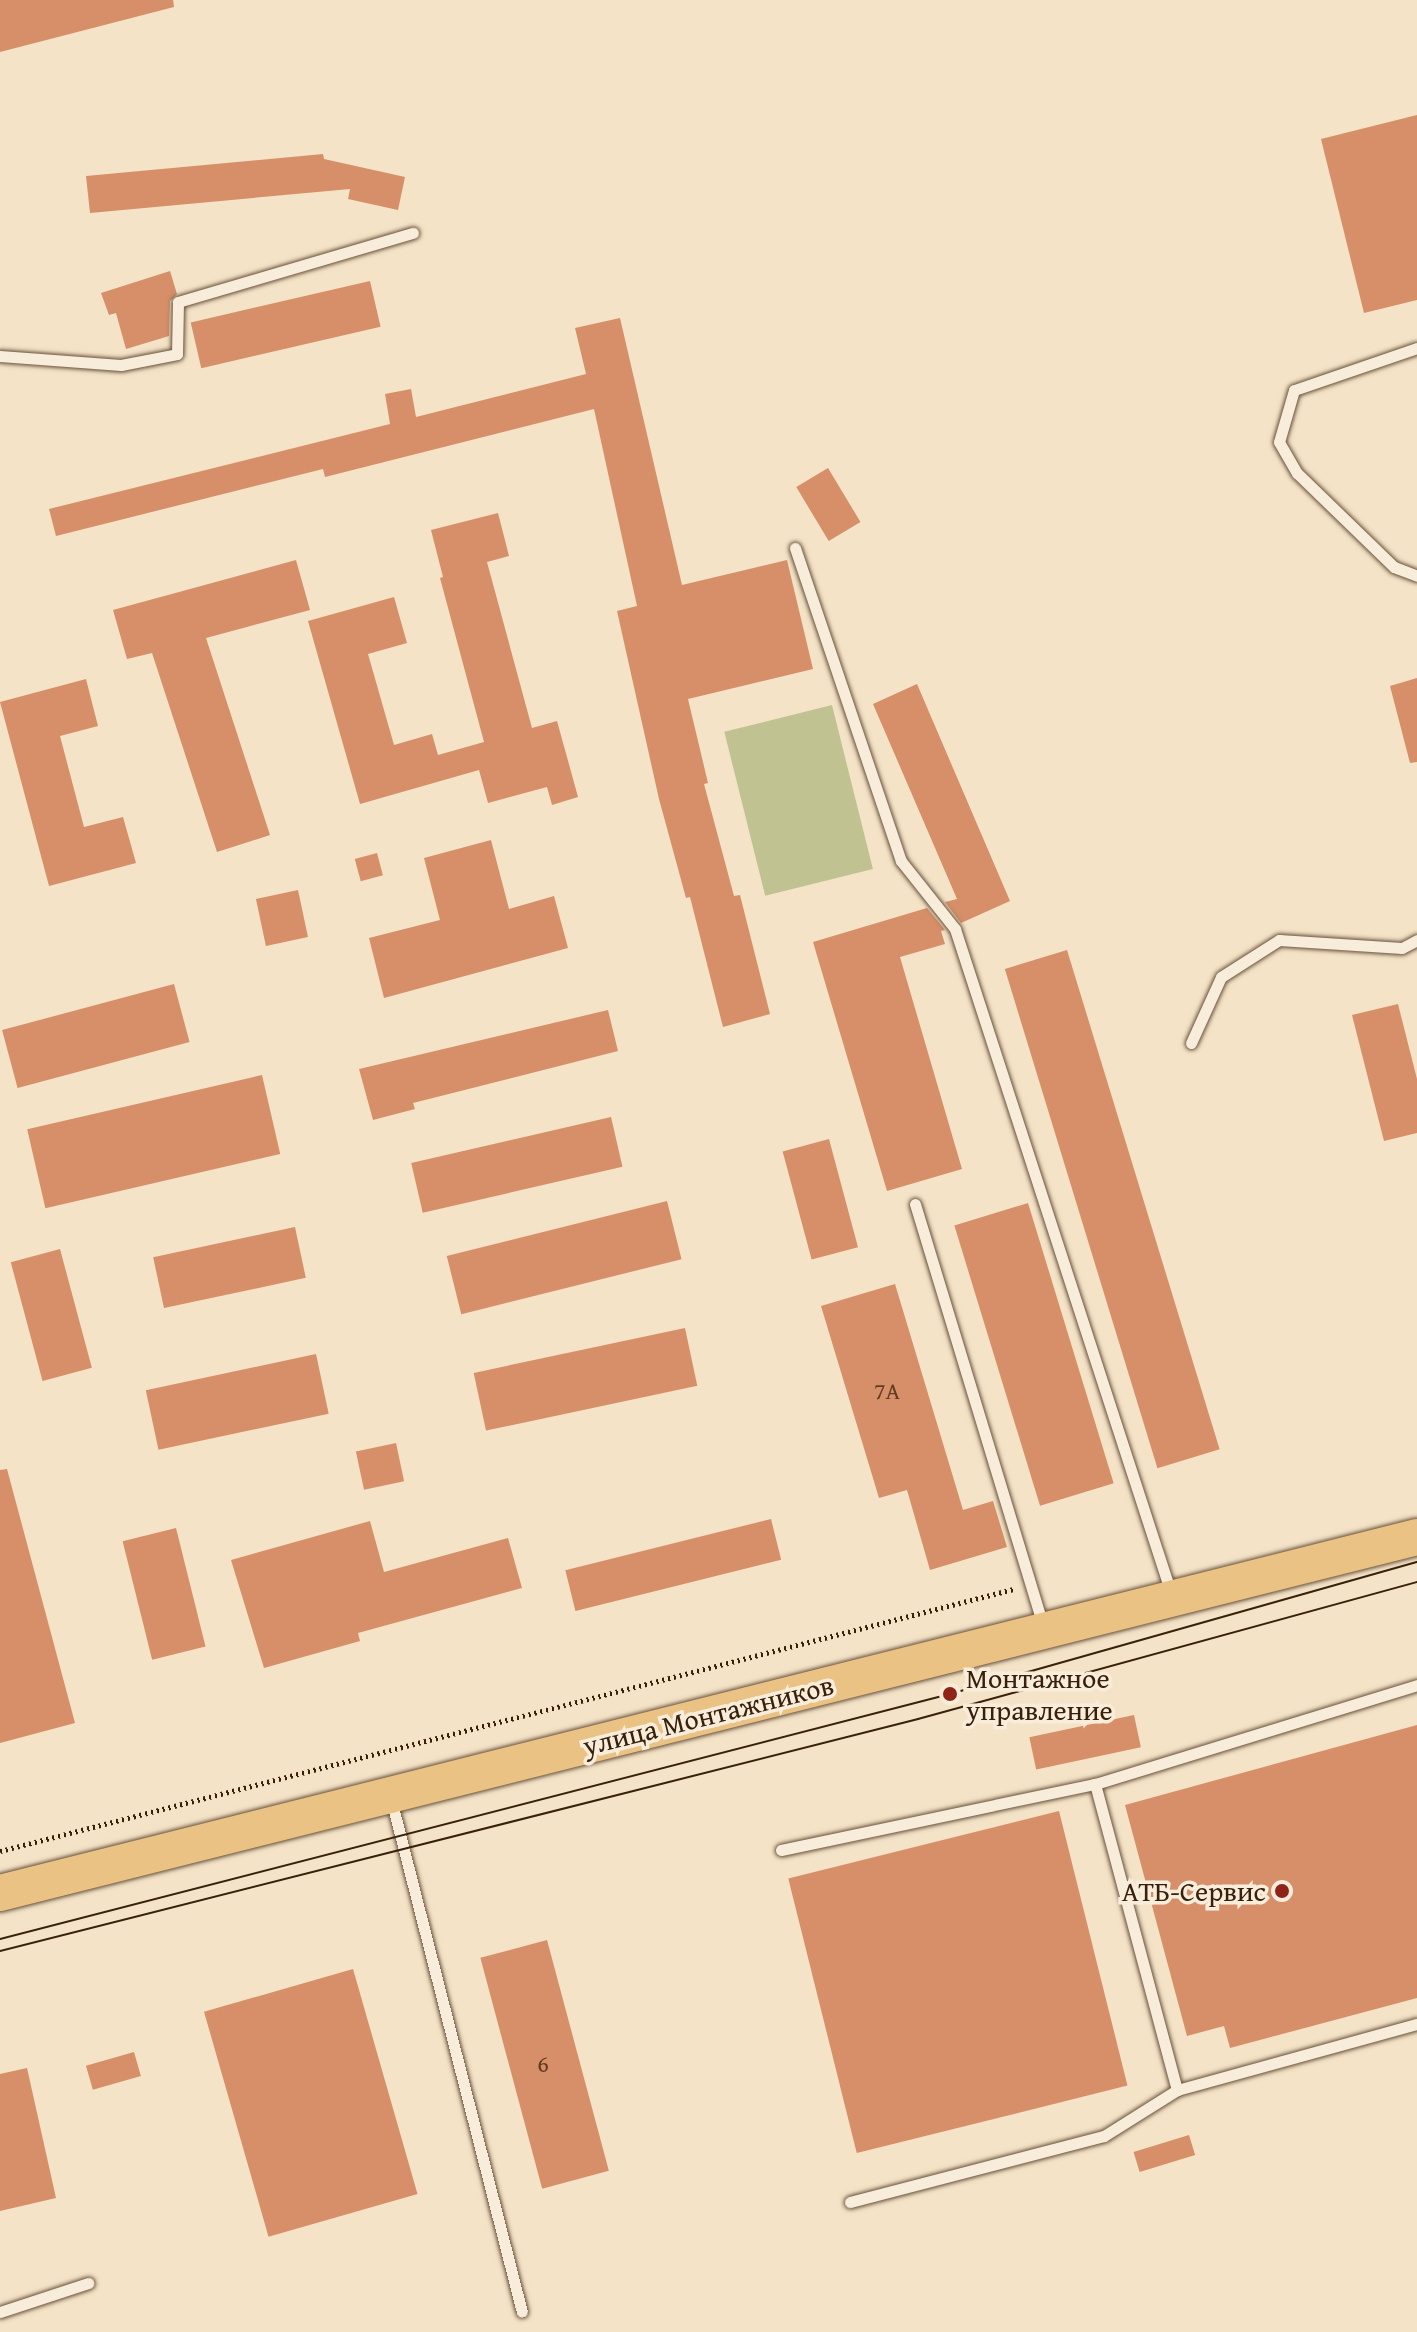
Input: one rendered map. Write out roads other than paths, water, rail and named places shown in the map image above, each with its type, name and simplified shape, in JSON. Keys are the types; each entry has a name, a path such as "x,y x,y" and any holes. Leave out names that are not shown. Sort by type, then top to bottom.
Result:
{"main road":[{"name":"улица Монтажников","path":"0,1893 1417,1537"}],"lane":[{"path":"0,356 121,365 177,354 178,302 413,233"},
{"path":"1417,348 1294,390 1279,442 1297,473 1394,567 1417,576"},
{"path":"795,548 901,861 955,929 1173,1598"},
{"path":"1191,1043 1221,977 1279,940 1402,948 1417,940"},
{"path":"915,1204 1044,1630"},
{"path":"781,1850 1095,1784 1417,1685"},
{"path":"1095,1784 1177,2090"},
{"path":"390,1795 522,2312"},
{"path":"850,2202 1104,2136 1177,2090 1417,2024"},
{"path":"0,2312 88,2283"}],"tram line":[{"path":"0,1939 950,1694 1417,1562"},
{"path":"0,1951 918,1719 1417,1582"}],"place":[{"name":"Монтажное управление","path":"950,1694"},
{"name":"АТБ-Сервис","path":"1282,1891"}]}
